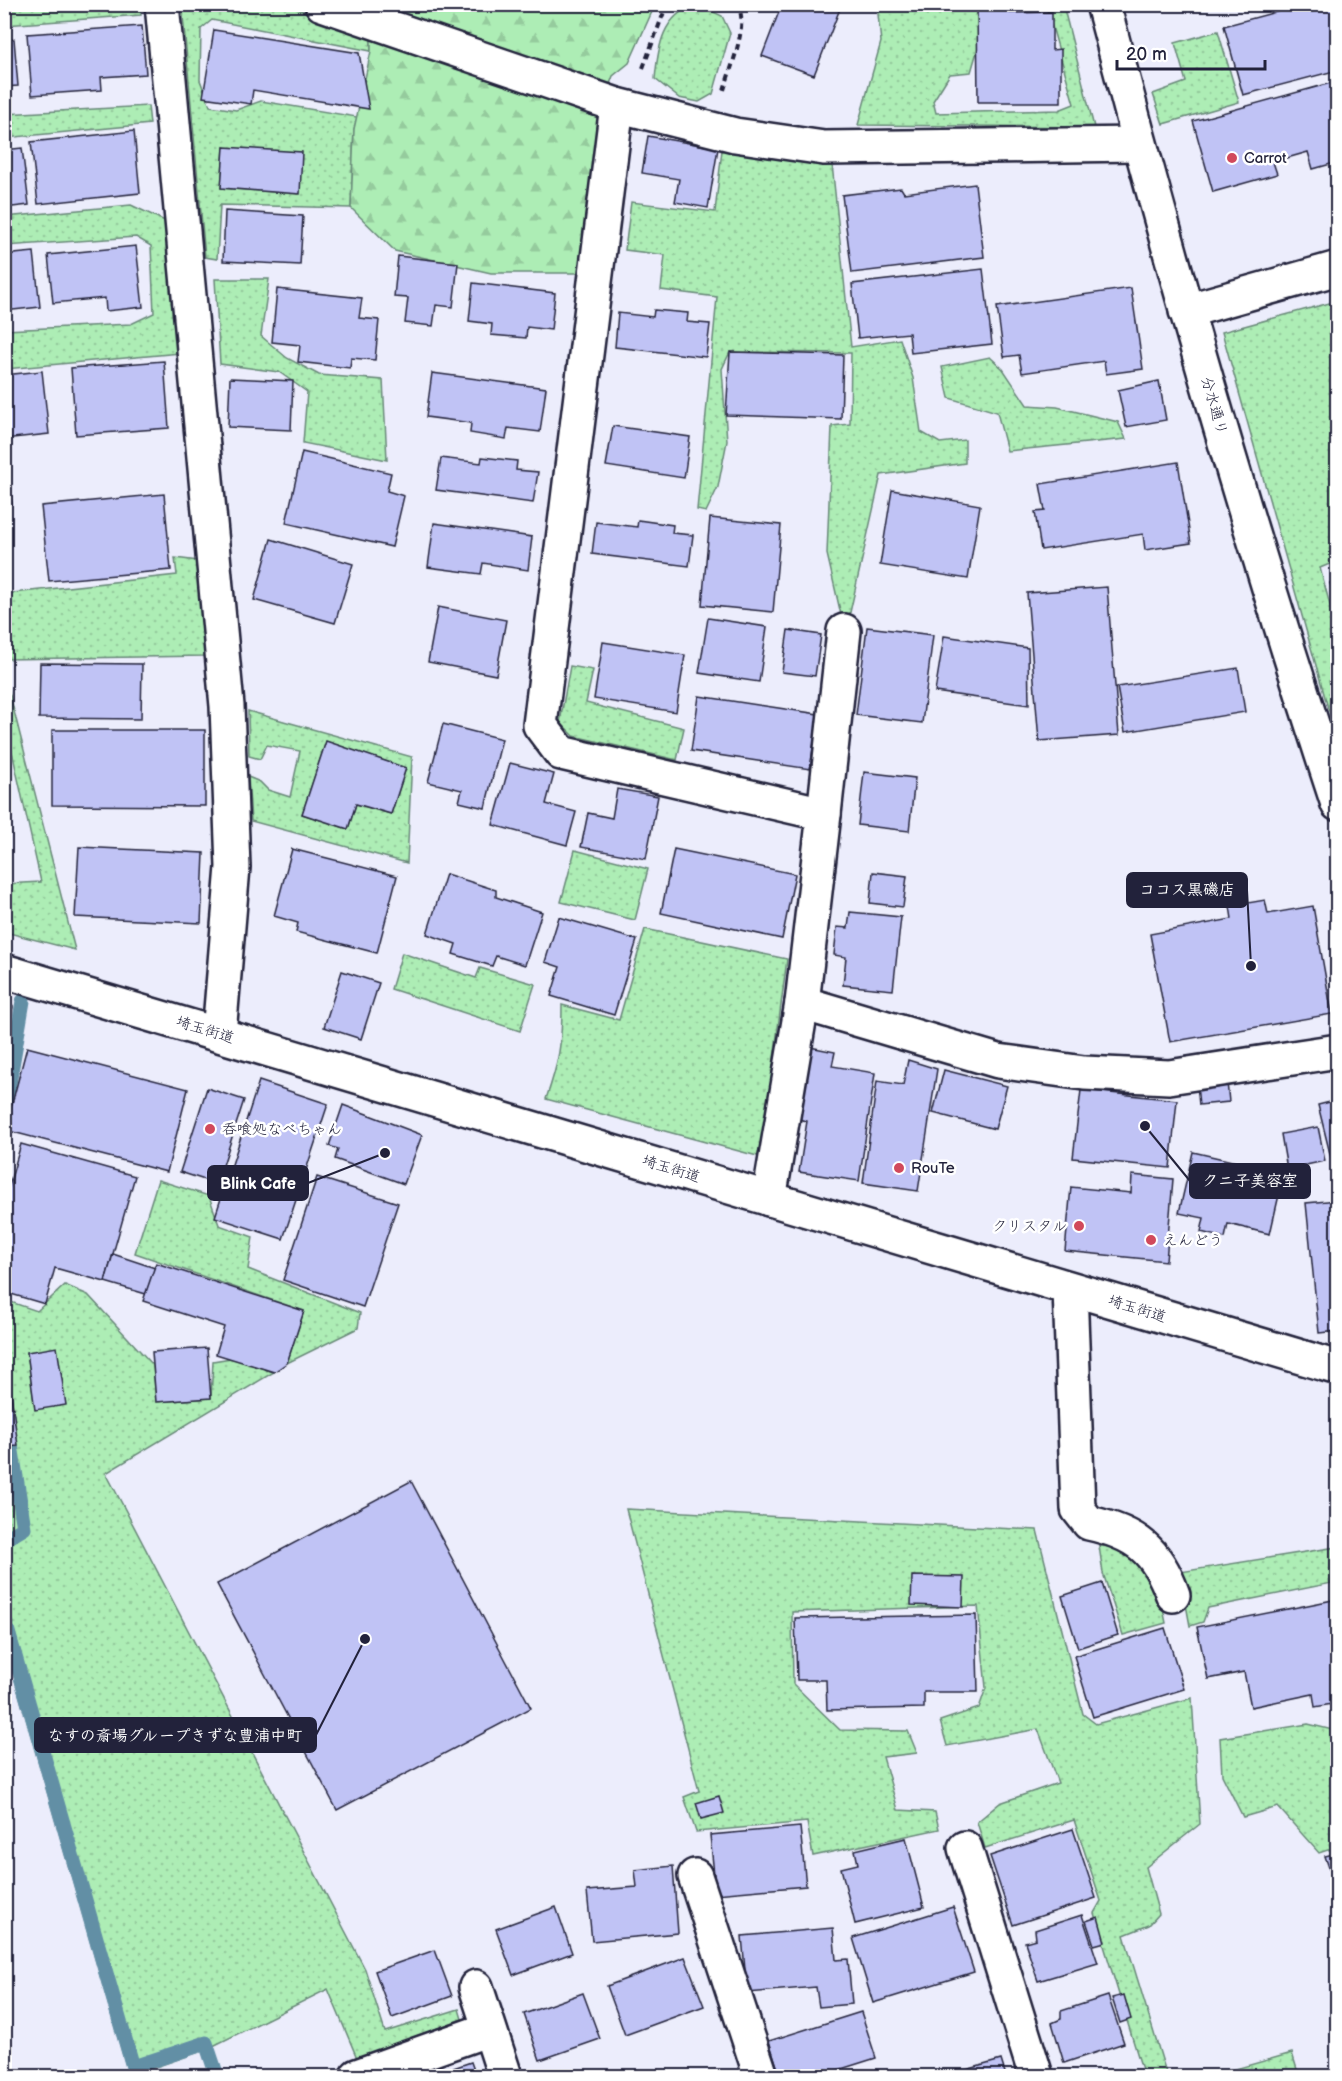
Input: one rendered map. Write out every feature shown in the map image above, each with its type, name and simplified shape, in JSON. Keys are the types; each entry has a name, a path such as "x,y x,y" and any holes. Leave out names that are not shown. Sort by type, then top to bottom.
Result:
{"street":[{"path":"162,4 227,706 233,867 219,1035"},
{"path":"322,4 623,107 712,130 824,148 1139,144"},
{"name":"分水通り","path":"1103,4 1139,144 1272,605 1338,804"},
{"path":"623,107 540,725 561,753 824,814"},
{"path":"1186,311 1338,268"},
{"path":"769,1199 802,1003 844,631"},
{"name":"埼玉街道","path":"4,971 1338,1368"},
{"path":"802,1003 998,1060 1084,1073 1169,1077 1338,1051"},
{"path":"1070,1289 1078,1509 1089,1523 1120,1530 1143,1546 1164,1571 1173,1595"},
{"path":"965,1848 1035,2076"},
{"path":"694,1876 761,2076"},
{"path":"476,1987 505,2076"},
{"path":"357,2076 489,2030"}],"path":[{"path":"623,107 667,4"},
{"path":"712,130 741,32 742,12 737,4"}],"green space":[{"path":"5,4 140,5 141,15 5,25"},
{"path":"697,4 722,16 730,33 713,94 699,102 679,98 655,79 660,44 669,24 685,9"},
{"path":"182,5 286,5 371,34 371,51 212,20 201,29 200,80 210,106 236,110 261,101 357,117 354,129 351,208 220,205 217,259 205,257","holes":["224,147 299,194 221,188"]},
{"path":"358,5 655,5 629,63 613,76 600,111 584,273 491,273 395,251 351,208 354,129 371,51 371,34"},
{"path":"877,5 986,5 988,14 971,72 950,74 933,101 936,113 1059,110 1074,104 1046,5 1063,5 1094,127 858,125 881,42"},
{"path":"1218,31 1239,102 1163,124 1153,94 1186,82 1175,43"},
{"path":"148,106 150,124 5,138 5,114"},
{"path":"722,150 832,164 851,347 900,339 913,378 921,432 940,443 965,440 965,463 881,475 849,617 842,619 827,554 832,426 850,424 851,353 730,352 722,369 727,441 718,487 706,512 697,510 717,297 661,290 665,255 625,250 631,202 715,212"},
{"path":"131,205 167,222 180,353 5,369 5,330 131,324 154,313 151,246 136,237 5,246 5,217"},
{"path":"215,279 269,279 261,336 287,358 319,375 383,380 387,460 303,443 307,392 279,372 220,364"},
{"path":"1337,301 1338,491 1335,492 1337,561 1320,568 1337,631 1337,731 1328,708 1222,332"},
{"path":"990,357 1003,369 1027,405 1057,407 1118,422 1126,439 1007,451 997,412 949,398 942,367"},
{"path":"175,558 198,561 206,656 5,659 4,594 177,575"},
{"path":"570,666 593,670 586,703 684,728 677,760 574,736 560,722"},
{"path":"5,676 75,950 5,932 5,884 41,882 5,720"},
{"path":"248,711 412,757 407,863 251,821 248,777 260,782 268,790 290,797 300,751 267,745 260,759 249,756","holes":["326,742 406,768 391,814 356,804 348,829 302,814"]},
{"path":"575,850 648,869 635,920 561,902"},
{"path":"645,929 787,959 761,1157 546,1099 559,1053 562,1005 619,1020"},
{"path":"402,953 476,978 480,968 535,984 520,1031 391,989"},
{"path":"158,1180 209,1196 219,1225 253,1237 248,1269 360,1313 358,1328 287,1363 304,1311 135,1253"},
{"path":"65,1285 88,1295 153,1365 156,1402 211,1398 213,1361 231,1358 274,1372 106,1473 365,1969 385,2032 459,2009 462,2019 357,2058 328,1989 205,2050 129,2076 5,1645 5,1447 18,1445 10,1387 5,1387 5,1300 37,1311","holes":["57,1348 65,1405 35,1409 27,1352"]},
{"path":"626,1509 1037,1530 1083,1714 1096,1724 1192,1698 1200,1824 1146,1867 1159,1914 1149,1925 1124,1935 1167,2076 1144,2076 1094,1913 1101,1901 1074,1820 985,1848 977,1822 1000,1803 1058,1783 1038,1729 947,1746 940,1721 979,1708 986,1688 978,1606 792,1612 793,1684 840,1730 908,1731 917,1753 883,1757 898,1810 935,1812 939,1829 813,1856 807,1822 696,1832 684,1797 699,1791"},
{"path":"1099,1546 1130,1548 1155,1571 1166,1623 1123,1635 1103,1573"},
{"path":"1337,1547 1337,1582 1208,1608 1203,1622 1190,1626 1180,1572"},
{"path":"1308,1724 1337,1731 1337,1847 1319,1853 1278,1807 1243,1817 1222,1775 1220,1738"},
{"path":"1292,2053 1299,2076 1214,2075"}],"building":[{"path":"782,4 841,6 814,75 762,56"},
{"path":"977,4 1012,4 1010,13 1052,12 1052,50 1061,49 1061,102 978,102"},
{"path":"1306,4 1336,4 1338,70 1243,95 1224,26"},
{"path":"142,26 146,74 101,77 102,90 32,95 27,34"},
{"path":"214,30 359,53 369,109 253,90 251,104 203,97"},
{"path":"14,39 18,86 4,87 4,40"},
{"path":"1338,81 1338,162 1313,169 1308,152 1273,162 1277,174 1213,192 1193,121"},
{"path":"134,131 140,193 38,204 31,142"},
{"path":"648,136 718,148 708,208 675,202 679,179 642,173"},
{"path":"224,147 302,152 300,194 221,188"},
{"path":"22,148 29,205 4,208 4,150"},
{"path":"975,184 984,257 852,273 842,195 901,188 904,193"},
{"path":"225,211 303,216 300,265 223,261"},
{"path":"136,246 143,307 106,311 105,298 53,303 48,255"},
{"path":"34,252 40,307 4,311 4,255"},
{"path":"398,256 458,263 453,307 436,305 433,326 405,323 408,298 394,297"},
{"path":"983,269 992,344 911,353 909,333 858,338 852,284"},
{"path":"473,283 555,293 551,330 527,327 526,338 491,335 492,324 469,321"},
{"path":"1131,288 1143,369 1106,374 1104,361 1022,373 1019,355 1004,357 997,307"},
{"path":"277,289 362,298 359,318 379,320 375,360 351,358 350,368 298,362 300,345 272,342"},
{"path":"654,310 688,313 687,322 710,324 706,357 615,347 618,313 653,317"},
{"path":"730,352 843,355 841,419 726,415"},
{"path":"164,361 169,428 76,435 71,368"},
{"path":"42,371 49,434 4,439 4,375"},
{"path":"432,373 546,388 540,432 508,428 506,439 470,433 471,423 426,417"},
{"path":"230,378 293,381 291,430 228,427"},
{"path":"1159,381 1166,420 1126,427 1118,390"},
{"path":"613,426 690,437 684,478 606,466"},
{"path":"302,452 391,473 387,491 404,496 392,547 286,523"},
{"path":"482,457 517,461 516,470 538,472 533,503 436,490 441,458 481,463"},
{"path":"1178,462 1191,543 1145,550 1143,534 1041,550 1035,512 1045,511 1040,484"},
{"path":"4,476 8,476 12,504 4,505"},
{"path":"892,490 980,505 968,579 880,565"},
{"path":"164,494 171,570 49,581 41,506"},
{"path":"710,518 781,525 773,612 702,605"},
{"path":"638,520 673,525 672,533 693,535 689,566 592,554 596,522 637,527"},
{"path":"434,523 532,537 528,570 483,563 481,574 428,567"},
{"path":"271,539 353,564 335,623 254,600"},
{"path":"1338,581 1338,609 1330,583"},
{"path":"1107,587 1119,735 1039,741 1027,593"},
{"path":"438,607 506,620 496,675 428,662"},
{"path":"708,618 767,627 759,682 699,673"},
{"path":"867,627 933,635 922,723 856,715"},
{"path":"788,630 821,635 815,676 782,672"},
{"path":"944,636 1028,648 1029,705 935,692"},
{"path":"603,642 685,655 676,712 594,699"},
{"path":"40,663 142,664 141,719 39,718"},
{"path":"1238,668 1245,712 1125,732 1117,687"},
{"path":"699,696 818,714 810,769 691,751"},
{"path":"443,724 502,739 485,808 459,802 462,790 428,782"},
{"path":"52,730 205,730 205,806 52,805"},
{"path":"326,741 406,768 391,814 356,804 348,829 302,814"},
{"path":"510,763 554,774 546,804 576,812 567,845 493,825"},
{"path":"864,772 915,778 909,831 858,825"},
{"path":"617,789 658,796 646,859 581,847 588,813 612,818"},
{"path":"79,847 204,853 201,923 75,917"},
{"path":"292,849 397,876 377,953 296,932 298,923 274,916"},
{"path":"674,849 795,874 782,939 661,913"},
{"path":"873,872 907,876 903,907 870,903"},
{"path":"446,874 496,890 496,897 542,912 525,965 496,956 492,966 453,954 456,944 427,934"},
{"path":"1265,900 1268,914 1313,906 1332,1014 1170,1042 1150,934 1232,919 1230,906"},
{"path":"850,912 901,917 893,990 843,985 846,957 834,955 837,927 848,928"},
{"path":"559,917 637,940 614,1015 551,996 560,967 545,962"},
{"path":"342,971 379,983 361,1039 324,1027"},
{"path":"4,1004 13,1006 4,1056"},
{"path":"27,1047 188,1089 167,1172 5,1130"},
{"path":"810,1047 835,1052 832,1066 875,1073 859,1181 799,1172 807,1121 798,1119"},
{"path":"908,1060 937,1069 918,1191 863,1183 877,1081 903,1085"},
{"path":"944,1070 1007,1086 995,1129 933,1113"},
{"path":"259,1081 328,1104 283,1239 215,1217"},
{"path":"1227,1082 1229,1102 1199,1105 1197,1085"},
{"path":"207,1088 244,1100 217,1184 180,1172"},
{"path":"1081,1090 1177,1100 1170,1168 1073,1158"},
{"path":"1338,1100 1338,1169 1334,1170 1318,1105"},
{"path":"343,1105 422,1135 404,1184 335,1159 338,1149 329,1146"},
{"path":"1318,1127 1325,1161 1287,1169 1281,1134"},
{"path":"21,1144 135,1176 105,1282 55,1268 45,1304 4,1292 4,1203"},
{"path":"1193,1152 1284,1173 1270,1234 1228,1224 1225,1238 1201,1232 1204,1218 1179,1213"},
{"path":"1132,1175 1173,1179 1166,1261 1065,1251 1071,1187 1131,1193"},
{"path":"317,1177 398,1203 363,1307 283,1280"},
{"path":"1338,1200 1338,1331 1319,1333 1306,1203"},
{"path":"113,1254 155,1268 146,1294 105,1282"},
{"path":"156,1263 304,1311 287,1363 274,1372 216,1354 224,1327 143,1301"},
{"path":"57,1347 66,1405 35,1410 27,1352"},
{"path":"207,1348 211,1398 156,1402 152,1352"},
{"path":"4,1387 10,1387 18,1446 4,1447"},
{"path":"411,1481 531,1708 337,1810 217,1584"},
{"path":"912,1576 964,1577 963,1607 911,1605"},
{"path":"1102,1583 1118,1635 1078,1648 1062,1596"},
{"path":"1338,1599 1338,1703 1315,1707 1313,1694 1251,1707 1244,1672 1208,1679 1197,1627"},
{"path":"976,1615 978,1692 924,1692 924,1708 827,1710 826,1680 797,1680 795,1618"},
{"path":"1165,1628 1184,1689 1093,1717 1074,1656"},
{"path":"719,1796 724,1813 701,1819 696,1803"},
{"path":"800,1827 806,1886 716,1894 710,1835"},
{"path":"1073,1829 1096,1898 1013,1925 990,1856"},
{"path":"906,1838 924,1907 855,1924 841,1868 858,1864 855,1850"},
{"path":"1338,1853 1338,1894 1325,1856"},
{"path":"673,1866 678,1933 592,1941 587,1891 637,1887 635,1870"},
{"path":"556,1907 572,1953 513,1975 496,1929"},
{"path":"953,1907 974,1972 873,2003 853,1938"},
{"path":"1082,1915 1098,1963 1038,1981 1025,1942 1036,1939 1035,1930"},
{"path":"1098,1917 1105,1942 1094,1945 1086,1921"},
{"path":"833,1928 836,1960 848,1959 852,2004 819,2007 816,1987 747,1993 742,1936"},
{"path":"435,1950 452,1996 392,2018 375,1971"},
{"path":"685,1957 704,2006 625,2035 607,1986"},
{"path":"583,1993 600,2039 540,2060 524,2014"},
{"path":"1124,1995 1131,2019 1120,2023 1112,1998"},
{"path":"1108,1996 1124,2043 1064,2063 1052,2023 1061,2019 1061,2011"},
{"path":"861,2012 876,2058 819,2076 780,2076 769,2041"},
{"path":"1001,2060 1006,2076 945,2076"},
{"path":"471,2062 476,2076 430,2076"}],"waterway":[{"path":"4,1113 23,1001"},
{"path":"4,1540 24,1528 8,1426"},
{"path":"4,1618 133,2067 206,2043 217,2076"}],"place":[{"name":"Carrot","path":"1232,158"},
{"name":"ココス黒磯店","path":"1251,966"},
{"name":"クニ子美容室","path":"1145,1126"},
{"name":"呑喰処なべちゃん","path":"210,1129"},
{"name":"Blink Cafe","path":"385,1153"},
{"name":"RouTe","path":"899,1168"},
{"name":"クリスタル","path":"1079,1226"},
{"name":"えんどう","path":"1151,1240"},
{"name":"なすの斎場グループきずな豊浦中町","path":"365,1639"}]}
